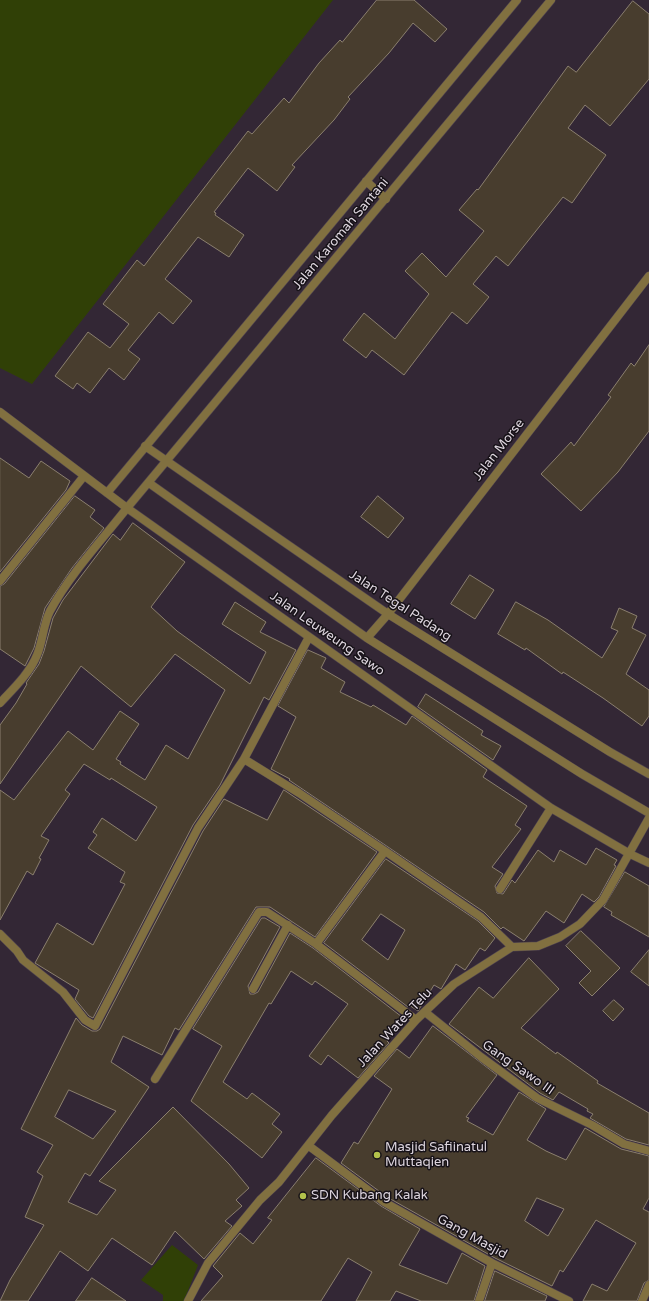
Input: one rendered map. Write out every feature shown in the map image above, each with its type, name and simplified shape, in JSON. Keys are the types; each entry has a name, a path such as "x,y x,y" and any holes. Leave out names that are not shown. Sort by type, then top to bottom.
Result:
{"street":[{"name":"Jalan Karomah Santani","path":"107,493 517,0"},
{"name":"Jalan Karomah Santani","path":"0,703 19,683 37,657 50,611 77,571 127,508 386,199 550,0"},
{"path":"366,181 386,199"},
{"name":"Jalan Morse","path":"367,638 388,614 649,276"},
{"name":"Jalan Leuweung Sawo","path":"0,412 127,508 551,808 630,854 649,863"},
{"name":"Jalan Tegal Padang","path":"145,446 388,614 610,752 649,774"},
{"path":"0,581 84,476"},
{"path":"149,483 367,638 582,774 649,813"},
{"path":"0,934 17,951 23,960 63,992 85,1020 94,1026 198,828 244,758 309,637"},
{"path":"244,758 299,793 481,917 512,947 538,946 560,937 580,924 603,900 649,818"},
{"path":"500,889 551,808"},
{"path":"316,944 385,851"},
{"path":"154,1079 259,912 266,912 316,944 416,1020"},
{"path":"253,989 288,926"},
{"name":"Jalan Wates Telu","path":"188,1301 208,1263 260,1200 279,1182 332,1115 416,1020 454,984 512,947"},
{"name":"Gang Sawo III","path":"425,1012 481,1057 537,1098 592,1125 624,1144 649,1150"},
{"name":"Gang Masjid","path":"309,1146 384,1202 492,1263 569,1301"},
{"path":"479,1301 492,1263"},
{"path":"642,1301 649,1285"}],"green space":[{"path":"0,0 333,0 32,384 0,368"},
{"path":"172,1245 198,1265 184,1301 163,1301 163,1295 141,1280"}],"building":[{"path":"377,0 414,0 447,29 435,42 413,23 389,53 348,97 350,99 334,120 292,165 295,167 277,191 248,168 214,212 216,213 215,215 244,235 229,257 198,237 165,279 192,301 173,324 159,312 128,350 140,359 124,380 109,368 90,393 77,383 73,389 55,376 88,332 110,348 129,324 103,304 137,260 144,266 248,131 252,134 284,98 289,103 319,63 340,40 342,42"},
{"path":"633,1 649,14 649,79 610,126 585,105 568,128 606,155 572,203 563,197 508,266 496,256 473,284 489,297 467,324 452,312 404,375 372,350 366,358 343,340 364,313 395,339 429,294 405,271 422,253 446,277 484,231 459,210 477,189 478,190 568,66 576,72"},
{"path":"649,345 649,431 618,472 581,511 541,474 571,442 574,446 611,397 608,395 631,363 634,366"},
{"path":"0,458 29,478 41,461 70,481 66,490 0,572"},
{"path":"75,496 95,510 90,517 104,528 72,568 45,608 34,648 25,666 0,649 0,586 4,584"},
{"path":"378,496 404,518 388,538 361,517"},
{"path":"133,523 185,562 151,607 177,631 250,684 266,652 222,624 235,602 266,622 260,632 296,650 269,700 264,697 220,785 193,825 93,1018 89,1016 75,999 79,990 35,963 57,923 93,945 125,884 120,882 125,872 88,848 97,835 93,832 102,818 136,841 157,807 111,778 110,780 84,764 65,790 70,794 41,836 49,840 39,858 41,859 33,875 27,871 0,920 0,790 14,800 68,731 93,750 120,711 139,724 116,759 121,762 120,764 145,780 166,745 188,759 225,690 175,654 131,707 81,666 0,784 0,725 16,703 27,684 26,683 39,664 53,618 63,600 113,534 120,540"},
{"path":"470,575 494,590 475,619 451,604"},
{"path":"516,602 548,620 602,658 618,631 611,628 619,608 637,616 632,628 646,635 626,674 649,690 649,716 642,726 563,672 562,674 526,648 525,650 498,634"},
{"path":"308,650 326,658 321,668 345,682 340,692 371,707 373,705 406,725 412,716 487,770 483,777 527,806 515,825 521,829 492,867 503,874 495,886 497,893 503,894 512,880 515,883 538,850 554,862 560,850 586,865 596,848 617,860 614,865 616,866 599,897 594,902 582,894 564,923 546,911 524,941 503,927 501,929 484,912 289,780 290,779 271,769 296,717 278,706"},
{"path":"426,694 483,731 481,735 501,746 493,760 418,707"},
{"path":"284,790 377,852 315,937 270,907 256,907 179,1030 175,1028 162,1055 123,1036 111,1062 149,1087 90,1176 85,1173 68,1202 97,1215 116,1190 99,1181 173,1107 229,1164 249,1188 236,1200 242,1206 225,1221 232,1226 204,1259 175,1231 152,1265 112,1238 88,1271 60,1251 28,1301 0,1301 10,1280 44,1225 25,1217 43,1176 37,1172 53,1145 21,1129 76,1018 82,1025 92,1031 97,1031 100,1029 203,831 224,799 267,820","holes":["69,1090 116,1111 93,1139 55,1117"]},
{"path":"386,859 478,921 495,938 485,951 480,948 465,970 456,964 441,989 434,985 418,1011 409,1005 408,1007 324,943","holes":["381,914 405,930 388,960 362,940"]},
{"path":"625,872 649,886 649,937 611,915 612,912 604,907"},
{"path":"262,918 265,918 280,927 248,986 250,994 258,992 290,933 313,948 402,1017 387,1041 389,1043 358,1078 328,1055 321,1065 309,1056 348,1004 315,981 312,985 291,971 271,1004 269,1003 223,1082 247,1099 252,1093 280,1114 272,1124 282,1132 262,1158 191,1101 222,1046 193,1029"},
{"path":"581,931 620,968 592,996 579,983 591,971 566,946"},
{"path":"649,950 649,986 631,972"},
{"path":"529,958 559,989 521,1028 556,1054 557,1052 598,1081 597,1083 649,1113 649,1145 626,1139 590,1118 593,1114 587,1111 588,1109 559,1092 553,1100 540,1093 449,1024 479,987 493,998"},
{"path":"614,1000 624,1009 613,1021 603,1011"},
{"path":"433,1026 497,1075 466,1117 469,1118 467,1121 493,1135 519,1092 546,1109 527,1140 546,1151 566,1160 585,1128 621,1149 649,1156 649,1198 643,1209 649,1212 649,1280 644,1283 637,1301 583,1301 592,1284 607,1291 636,1243 596,1220 563,1272 560,1270 552,1286 495,1258 387,1197 341,1163 354,1142 358,1144 392,1089 374,1076 397,1049 409,1058","holes":["537,1198 564,1209 548,1236 525,1221"]},
{"path":"316,1158 381,1206 420,1229 399,1265 447,1284 462,1253 485,1266 474,1301 421,1301 396,1291 390,1301 356,1301 372,1272 348,1258 321,1301 201,1301 223,1276 213,1266 240,1233 253,1244 272,1220 268,1218"},
{"path":"495,1271 547,1296 545,1301 485,1301"},
{"path":"92,1278 126,1301 76,1301"}],"place":[{"name":"Masjid Safiinatul Muttaqien","path":"377,1155"},
{"name":"SDN Kubang Kalak","path":"303,1196"}]}
